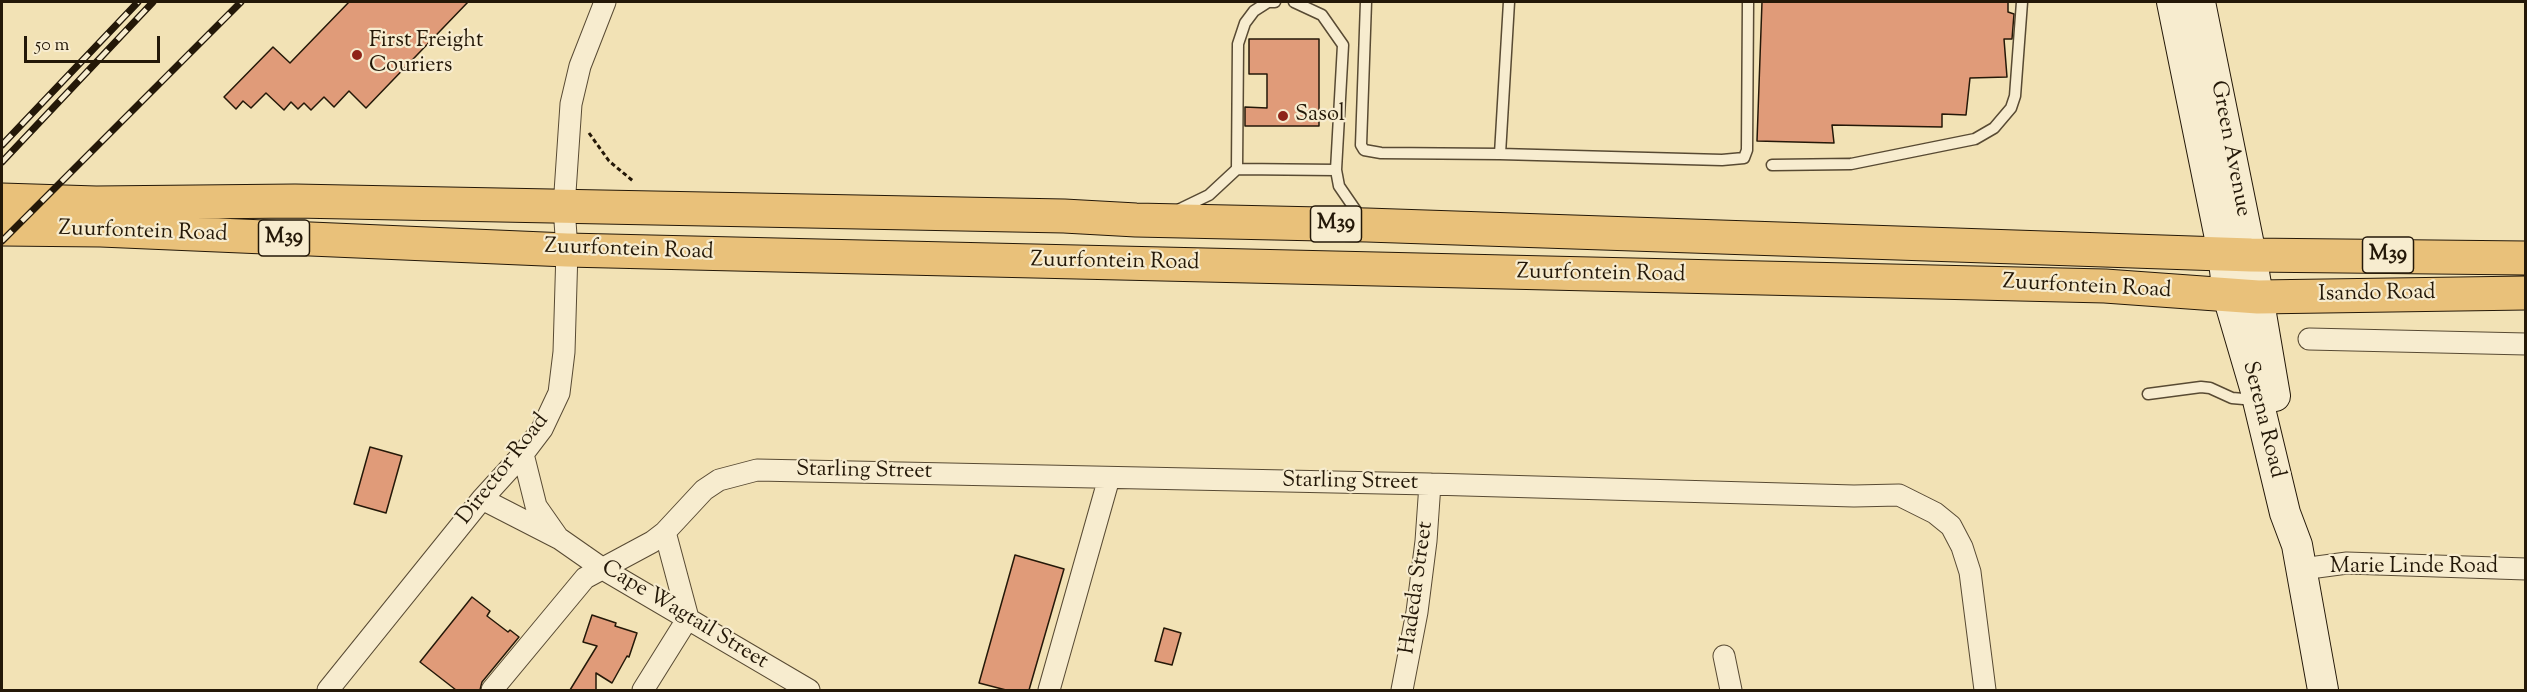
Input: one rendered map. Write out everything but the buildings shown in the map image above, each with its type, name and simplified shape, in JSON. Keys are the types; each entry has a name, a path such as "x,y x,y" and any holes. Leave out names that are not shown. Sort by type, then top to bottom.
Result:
{"main road":[{"name":"Green Avenue","path":"2172,2 2237,254"},
{"name":"Green Avenue","path":"2200,2 2243,296"},
{"name":"Zuurfontein Road","path":"2,200 96,203 295,201 1064,216 2237,254"},
{"name":"Zuurfontein Road","path":"2,229 101,230 567,249 2105,286 2243,296"},
{"name":"Isando Road","path":"2237,254 2526,258"},
{"name":"Isando Road","path":"2243,296 2526,293"},
{"name":"Serena Road","path":"2243,296 2258,400 2285,513 2300,557"},
{"name":"Serena Road","path":"2243,296 2296,517 2300,557 2323,690"}],"street":[{"name":"Director Road","path":"328,690 482,500 543,429 559,393 564,352 567,249 564,207 571,104 580,66 605,2"},
{"name":"Isando Road","path":"2309,339 2526,344"},
{"path":"523,454 532,496 540,513 560,539"},
{"name":"Starling Street","path":"492,690 585,578 636,552 665,532 704,490 719,480 757,470 1430,484 1854,496 1899,495 1935,513 1951,526 1962,546 1970,572 1985,690"},
{"path":"1049,690 1108,477"},
{"name":"Hadeda Street","path":"1402,690 1417,612 1430,484"},
{"path":"482,500 560,539"},
{"path":"643,690 688,618 665,532"},
{"name":"Cape Wagtail Street","path":"560,539 603,568 809,690"},
{"name":"Marie Linde Road","path":"2300,557 2347,563 2526,568"},
{"path":"1724,656 1731,690"}],"lane":[{"path":"1236,169 1238,44 1245,23 1254,11 1268,2 1275,2"},
{"path":"1294,2 1322,15 1343,45 1336,170 1339,186 1349,204 1367,225"},
{"path":"1366,2 1362,145 1364,150 1380,153 1722,160 1744,158 1747,150 1748,2"},
{"path":"1500,154 1509,2"},
{"path":"1772,165 1851,164 1975,139 1994,128 2011,108 2015,96 2022,2"},
{"path":"1136,220 1189,206 1209,195 1236,169 1336,170"},
{"path":"2148,394 2200,387 2210,388 2232,398 2258,400"}],"path":[{"path":"571,104 609,161 638,185"}],"railway":[{"path":"2,145 138,2"},
{"path":"2,162 153,2"},
{"path":"2,241 241,2"}],"place":[{"name":"First Freight Couriers","path":"357,55"},
{"name":"Sasol","path":"1283,116"}]}
